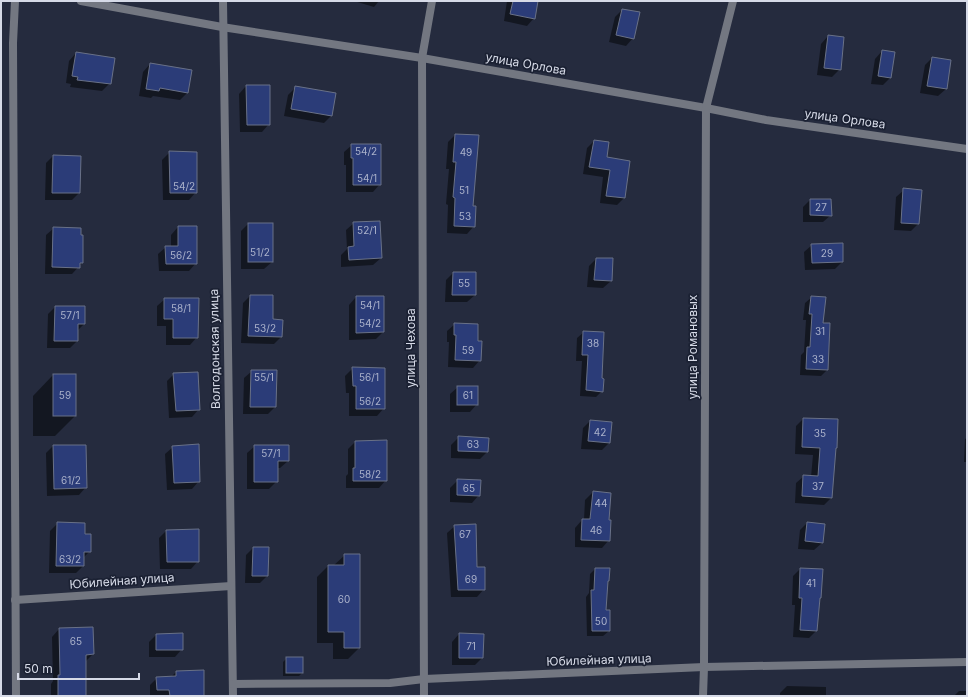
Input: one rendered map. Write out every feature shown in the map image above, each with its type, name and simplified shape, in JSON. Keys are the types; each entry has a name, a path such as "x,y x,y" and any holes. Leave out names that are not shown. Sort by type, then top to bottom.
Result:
{"street":[{"path":"16,1 13,43 16,696"},
{"name":"улица Орлова","path":"81,1 222,27 422,58 766,120 967,149"},
{"name":"Волгодонская улица","path":"223,1 222,27 233,696"},
{"name":"улица Чехова","path":"424,696 422,58 432,1"},
{"name":"улица Романовых","path":"703,696 706,108 733,1"},
{"name":"Юбилейная улица","path":"15,600 231,586"},
{"name":"Юбилейная улица","path":"233,684 390,683 424,679 704,667 967,662"}],"building":[{"path":"513,1 538,1 535,19 510,14"},
{"path":"622,9 640,12 634,39 616,35"},
{"path":"828,35 844,37 841,70 824,68"},
{"path":"882,50 895,52 891,78 878,76"},
{"path":"76,52 115,58 111,84 77,80 78,77 72,76"},
{"path":"932,57 951,60 947,89 927,86"},
{"path":"150,63 192,70 188,93 160,88 159,91 146,89"},
{"path":"246,85 270,85 270,125 247,125"},
{"path":"295,86 336,93 332,116 291,109"},
{"path":"455,134 479,135 473,206 476,206 475,227 454,226 455,198 453,197 456,162 453,162"},
{"path":"594,140 609,142 607,157 630,161 625,198 606,196 610,170 589,167"},
{"path":"351,144 381,144 381,185 353,185 353,158 351,158"},
{"path":"169,151 197,152 197,193 170,193"},
{"path":"53,155 81,156 80,193 52,193"},
{"path":"903,188 922,190 919,224 901,223"},
{"path":"810,199 831,199 832,216 810,215"},
{"path":"380,221 382,258 349,260 348,247 354,246 353,222"},
{"path":"248,223 273,223 273,262 248,262"},
{"path":"178,226 197,226 197,264 166,264 165,246 178,246"},
{"path":"53,227 81,228 81,235 83,235 83,263 80,263 80,268 52,267"},
{"path":"843,243 843,262 812,263 811,244"},
{"path":"596,258 613,258 612,281 594,280"},
{"path":"453,272 476,272 476,295 452,295"},
{"path":"250,295 273,295 273,319 283,320 282,337 248,336"},
{"path":"356,296 384,296 384,332 356,333"},
{"path":"811,296 826,297 823,323 830,323 828,370 806,369 807,347 810,347 812,314 809,314"},
{"path":"164,298 199,298 198,338 173,338 173,319 164,319"},
{"path":"55,306 85,306 85,324 78,324 78,341 54,341"},
{"path":"454,323 478,324 478,341 482,341 481,361 455,360 456,335 454,335"},
{"path":"583,331 604,332 602,378 604,379 603,392 586,390 588,355 582,355"},
{"path":"352,367 385,368 385,409 356,409 356,386 353,386"},
{"path":"251,370 277,370 276,407 250,407"},
{"path":"198,372 200,410 176,411 173,373"},
{"path":"53,374 76,374 76,416 53,416"},
{"path":"457,386 478,386 478,405 457,405"},
{"path":"803,418 838,419 832,498 802,496 803,475 818,476 820,448 802,447"},
{"path":"590,420 612,422 610,443 588,441"},
{"path":"458,436 489,438 488,452 458,451"},
{"path":"387,440 387,481 353,481 353,468 355,468 355,441"},
{"path":"199,444 200,482 174,483 172,446"},
{"path":"53,445 86,445 87,488 54,489"},
{"path":"254,445 289,445 289,461 278,461 278,482 254,482"},
{"path":"457,479 481,480 480,496 457,495"},
{"path":"593,491 611,493 609,520 611,520 610,541 581,540 582,519 590,519"},
{"path":"57,522 85,523 85,534 91,534 91,552 84,552 84,566 56,566"},
{"path":"807,522 825,524 823,543 805,541"},
{"path":"476,524 477,567 485,567 485,590 458,590 454,525"},
{"path":"199,529 199,562 167,562 166,530"},
{"path":"253,547 269,547 268,576 252,576"},
{"path":"344,554 360,554 360,648 344,648 344,632 328,632 328,565 344,565"},
{"path":"595,568 610,568 606,610 610,610 610,631 592,631 591,590 594,590"},
{"path":"800,568 823,569 817,631 800,630 802,598 799,598"},
{"path":"93,627 94,654 86,655 86,696 58,696 58,675 60,675 59,628"},
{"path":"183,633 183,650 156,650 156,634"},
{"path":"459,633 484,634 483,658 459,658"},
{"path":"286,657 303,657 303,673 286,673"},
{"path":"204,670 204,696 170,696 169,690 157,690 156,677 176,676 176,671"}]}
